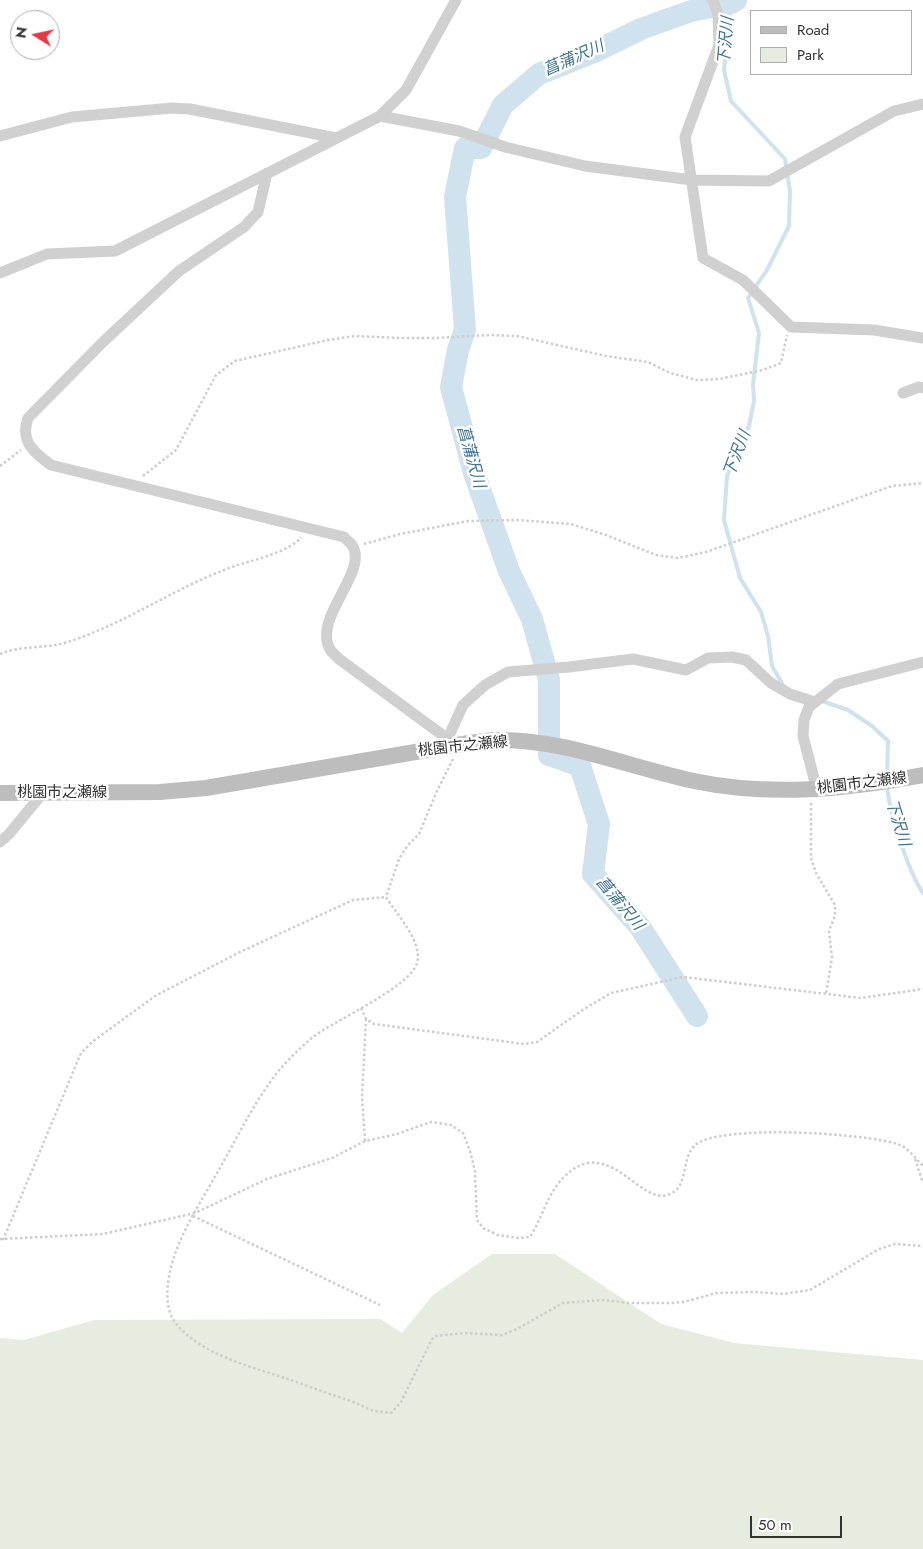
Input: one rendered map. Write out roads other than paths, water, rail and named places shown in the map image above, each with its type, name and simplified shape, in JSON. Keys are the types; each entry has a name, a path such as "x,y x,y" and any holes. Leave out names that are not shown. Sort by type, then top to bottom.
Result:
{"main road":[{"name":"桃園市之瀬線","path":"0,793 160,792 206,788 455,742 494,740 558,746 693,781 752,789 814,790 917,776"}],"street":[{"path":"0,273 47,254 115,251 380,116 406,90 456,0"},
{"path":"713,0 718,14 719,45 685,137 703,258 743,280 791,326 874,330 923,338"},
{"path":"380,116 459,131 505,147 585,166 692,180 769,180 894,111 923,104"},
{"path":"0,136 72,117 172,108 190,109 336,138"},
{"path":"267,174 258,212 244,227 179,271 102,342 28,418 25,428 26,436 34,453 51,464 89,475 133,484 344,537 353,547 355,561 328,622 327,638 331,650 339,659 455,742 463,705 485,685 508,672 569,667 633,658 686,670 708,658 732,657 746,660 771,684 790,694 815,702"},
{"path":"903,393 919,387 923,388"},
{"path":"814,790 802,736 804,720 809,707 838,684 923,662"},
{"path":"0,842 9,834 42,794"}],"waterway":[{"name":"菖蒲沢川","path":"697,1016 640,927 593,874 599,824 580,766 549,755 549,680 532,619 509,571 474,473 451,387 458,350 465,330 455,197 465,148 481,148 503,105 539,74 594,52 641,29 691,11 731,3 736,0"},
{"name":"下沢川","path":"731,3 724,70 731,101 785,159 790,191 789,226 767,270 748,298 759,333 753,384 754,401 749,426 727,476 724,520 740,578 761,612 768,636 772,666 783,685"},
{"name":"下沢川","path":"822,701 848,710 872,726 888,741 887,778"},
{"name":"下沢川","path":"887,785 891,810 900,841 911,871 923,893"}]}
